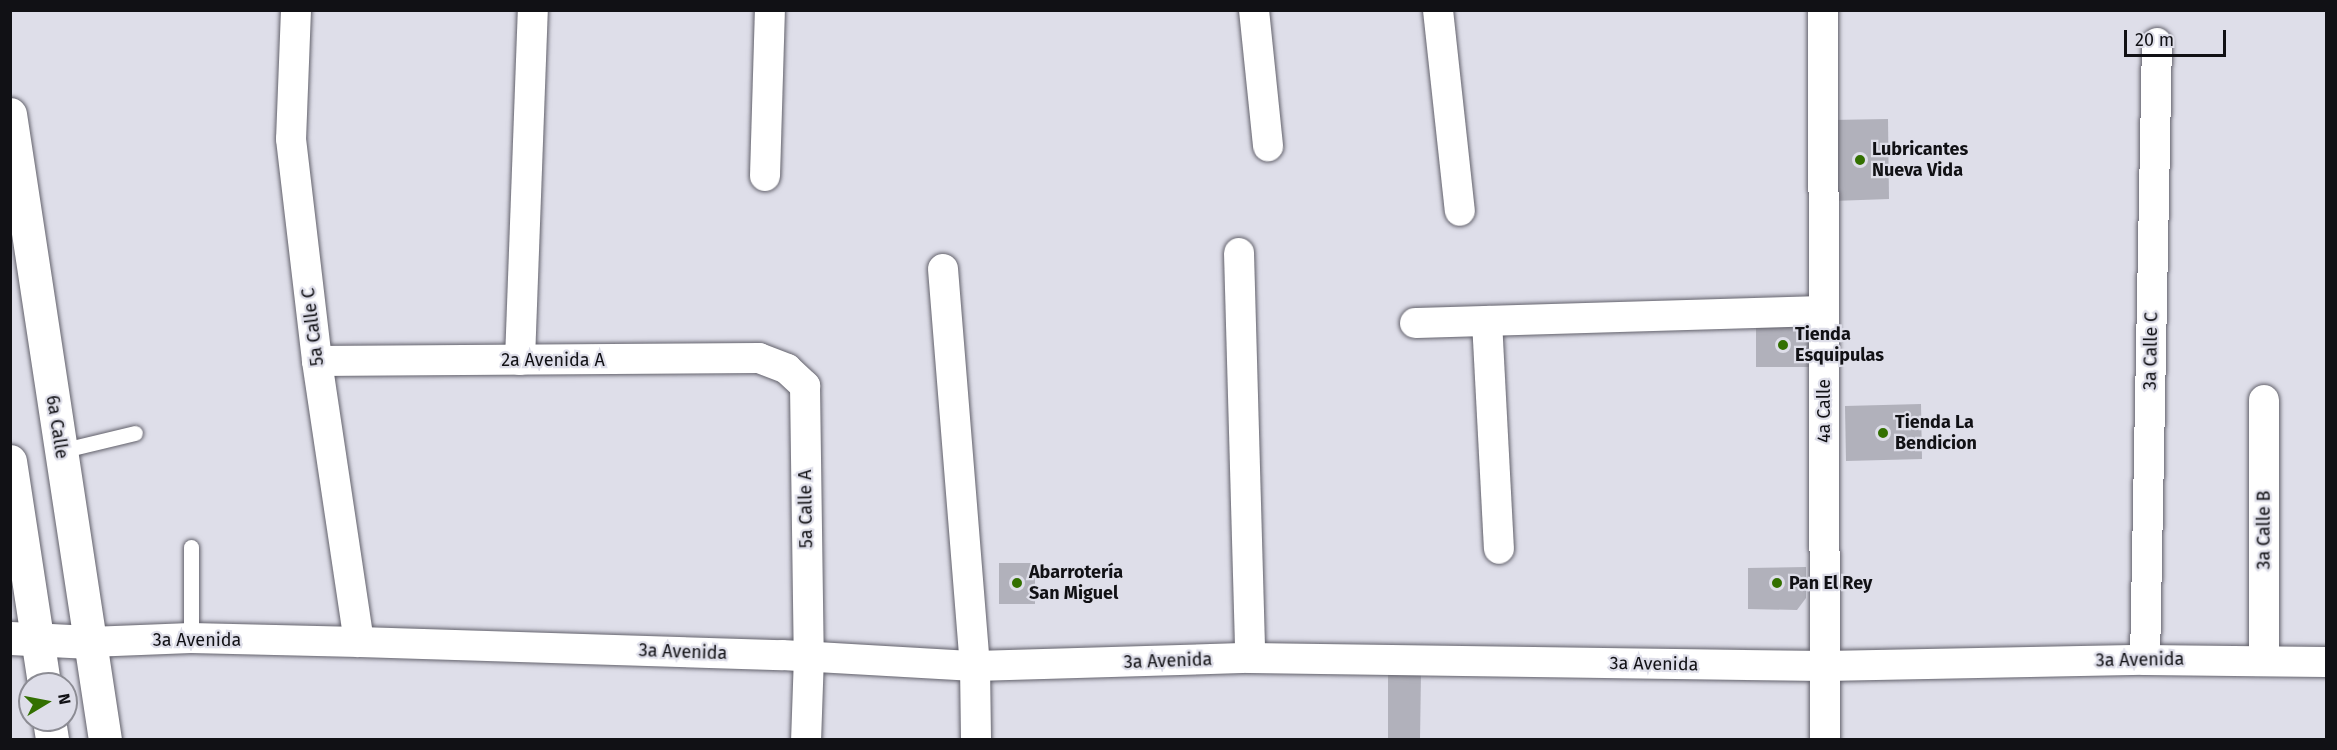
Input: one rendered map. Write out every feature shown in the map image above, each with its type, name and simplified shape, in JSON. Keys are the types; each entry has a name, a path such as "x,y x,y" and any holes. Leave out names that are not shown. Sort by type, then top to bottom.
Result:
{"street":[{"name":"5a Calle C","path":"296,10 291,139 317,361 359,642"},
{"path":"520,360 533,10"},
{"path":"765,176 770,10"},
{"path":"1254,10 1268,146"},
{"path":"1438,10 1460,212"},
{"name":"4a Calle","path":"1823,10 1825,740"},
{"name":"3a Calle C","path":"2145,660 2157,43"},
{"name":"6a Calle","path":"10,114 105,740"},
{"path":"1239,253 1250,658"},
{"path":"943,268 975,666 976,740"},
{"path":"1415,323 1824,311"},
{"path":"1487,321 1499,549"},
{"name":"2a Avenida A","path":"317,361 759,358 787,369"},
{"name":"5a Calle A","path":"787,369 805,386 809,656 806,740"},
{"name":"3a Calle B","path":"2264,400 2264,659"},
{"path":"10,461 24,638 39,672"},
{"name":"3a Avenida","path":"24,638 90,642 190,638 359,642 809,656 975,666 1250,658 1825,666 2264,659 2326,662"}],"lane":[{"path":"60,451 135,433"},
{"path":"190,638 191,547"}],"building":[{"name":"Lubricantes Nueva Vida","path":"1888,119 1889,199 1833,201 1831,120"},
{"name":"Tienda Esquipulas","path":"1756,323 1810,324 1810,367 1756,367"},
{"name":"Tienda La Bendicion","path":"1921,404 1922,459 1846,461 1845,406"},
{"name":"Abarrotería San Miguel","path":"999,563 1035,563 1035,604 999,604"},
{"name":"Pan El Rey","path":"1806,567 1806,598 1797,610 1748,609 1748,568"},
{"path":"1388,673 1421,673 1420,740 1388,740"}],"place":[{"name":"Lubricantes Nueva Vida","path":"1860,160"},
{"name":"Tienda Esquipulas","path":"1783,345"},
{"name":"Tienda La Bendicion","path":"1883,433"},
{"name":"Abarrotería San Miguel","path":"1017,583"},
{"name":"Pan El Rey","path":"1777,583"}]}
